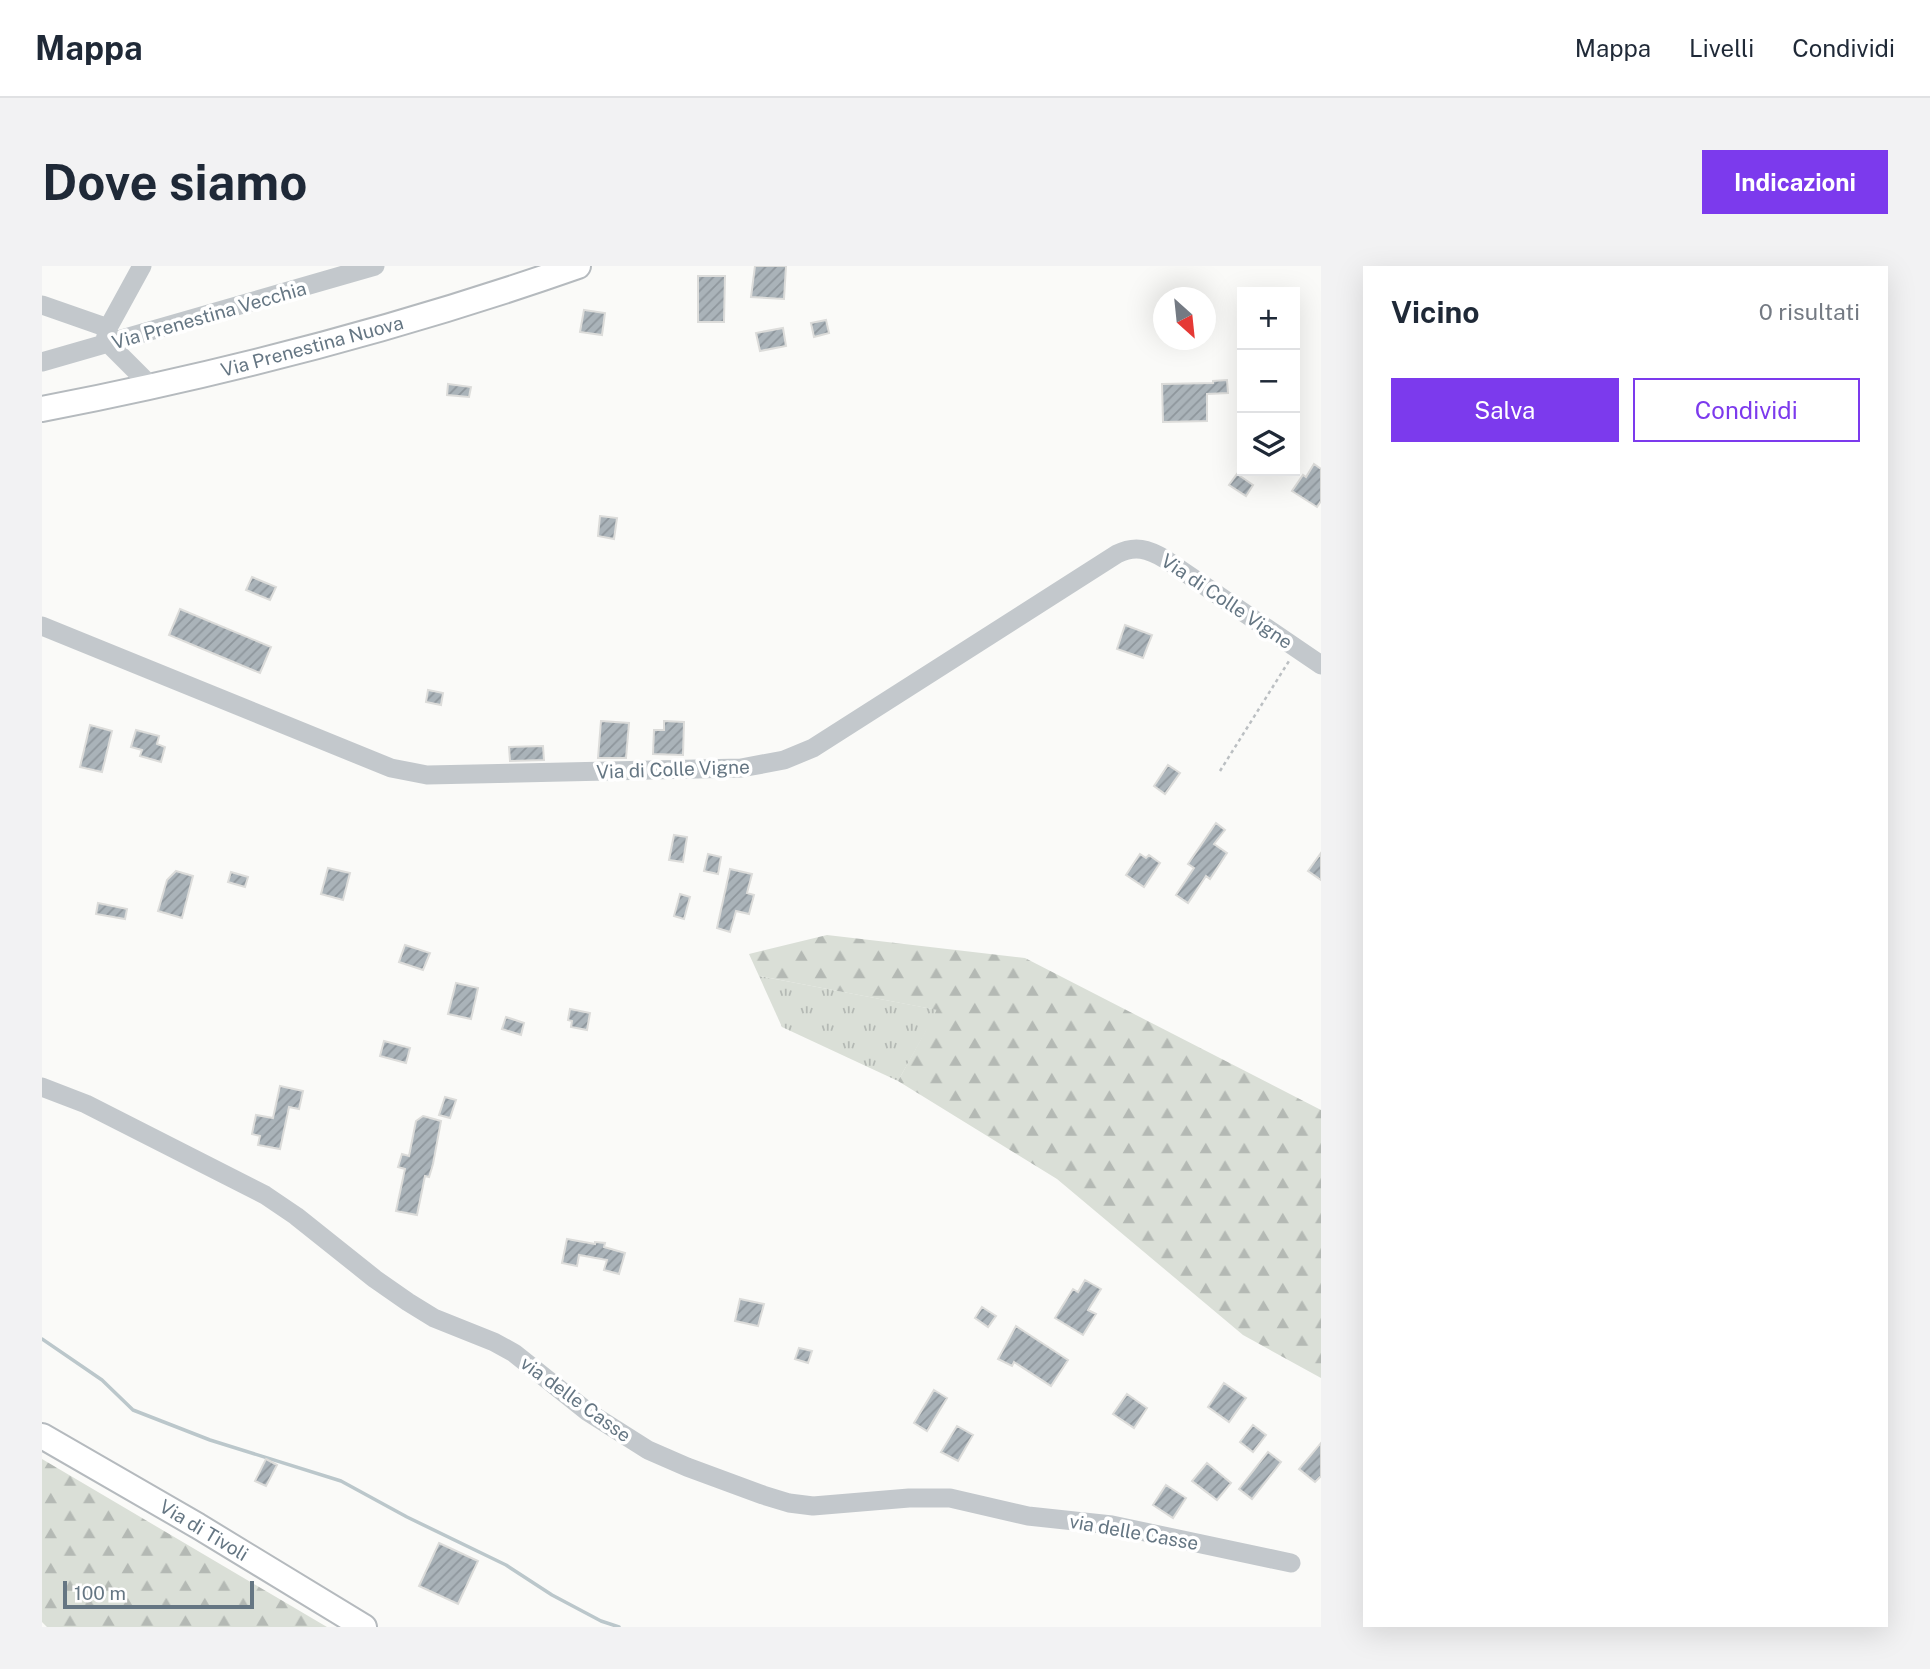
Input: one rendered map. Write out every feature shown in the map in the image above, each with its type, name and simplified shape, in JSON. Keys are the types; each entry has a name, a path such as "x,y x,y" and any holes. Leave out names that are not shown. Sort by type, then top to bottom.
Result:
{"main road":[{"name":"Via Prenestina Nuova","path":"42,409 152,387 434,313 578,266"},
{"name":"Via di Tivoli","path":"42,1436 198,1526 364,1627"}],"street":[{"path":"108,336 142,266"},
{"name":"Via Prenestina Vecchia","path":"42,362 108,336 375,266"},
{"path":"42,306 108,336 152,387"},
{"name":"Via di Colle Vigne","path":"42,626 391,768 407,773 436,776 741,768 793,757 813,748 1117,554 1136,548 1165,559 1321,665"},
{"name":"via delle Casse","path":"42,1087 86,1104 265,1195 421,1311 503,1346 597,1418 649,1450 687,1467 799,1505 950,1498 1028,1516 1112,1525 1291,1563"}],"path":[{"path":"1220,771 1297,648"}],"green space":[{"path":"827,935 1025,958 1321,1110 1321,1378 1243,1335 1057,1179 898,1081 937,1010 759,976 749,954"},
{"path":"759,976 938,1010 898,1081 782,1027"},
{"path":"42,1459 327,1627 47,1627 42,1622"}],"building":[{"path":"755,266 786,266 784,299 751,297"},
{"path":"698,276 725,276 724,322 698,322"},
{"path":"584,310 605,313 602,335 580,332"},
{"path":"826,320 829,333 814,337 811,323"},
{"path":"783,328 786,346 760,351 756,333"},
{"path":"1227,380 1228,393 1207,394 1207,421 1163,422 1162,384 1213,383"},
{"path":"448,384 471,387 469,397 447,395"},
{"path":"1314,464 1321,469 1321,501 1317,507 1292,491"},
{"path":"1237,474 1253,485 1246,496 1229,485"},
{"path":"600,516 617,518 614,539 598,536"},
{"path":"252,577 276,587 270,600 246,590"},
{"path":"180,609 271,647 260,673 169,635"},
{"path":"1125,625 1152,635 1143,658 1117,649"},
{"path":"428,690 443,693 441,705 426,702"},
{"path":"601,721 629,723 626,758 598,758"},
{"path":"664,721 684,722 683,755 653,754 654,730 664,730"},
{"path":"90,725 112,731 102,772 80,767"},
{"path":"136,730 159,736 157,744 165,747 161,762 140,756 142,750 131,747"},
{"path":"543,746 544,760 510,761 509,747"},
{"path":"1168,765 1180,773 1165,794 1154,786"},
{"path":"1216,823 1225,830 1214,844 1227,853 1210,879 1206,876 1188,903 1176,895 1194,868 1188,864"},
{"path":"674,835 687,837 683,862 669,860"},
{"path":"1321,853 1321,880 1308,871"},
{"path":"708,854 721,857 718,874 704,871"},
{"path":"1140,854 1146,858 1149,855 1160,863 1144,887 1126,875"},
{"path":"328,868 350,873 343,900 321,894"},
{"path":"730,869 752,874 747,893 754,895 749,914 736,911 730,932 717,928"},
{"path":"176,871 193,876 182,918 158,911 167,880"},
{"path":"231,872 248,877 245,887 228,882"},
{"path":"680,894 690,897 684,919 674,916"},
{"path":"98,903 127,909 125,919 96,914"},
{"path":"405,945 430,953 423,970 399,962"},
{"path":"456,983 478,988 471,1019 448,1014"},
{"path":"570,1009 590,1013 587,1030 571,1027 572,1021 568,1020"},
{"path":"506,1017 524,1023 521,1035 502,1029"},
{"path":"384,1041 410,1048 406,1063 380,1056"},
{"path":"280,1086 303,1091 299,1109 289,1107 280,1149 258,1145 260,1136 252,1134 256,1115 273,1118"},
{"path":"445,1097 456,1100 450,1118 439,1115"},
{"path":"423,1116 441,1121 433,1164 429,1177 425,1176 417,1215 396,1211 405,1169 398,1167 402,1154 409,1156 416,1121"},
{"path":"567,1239 605,1243 604,1247 625,1253 619,1274 604,1270 607,1260 579,1255 577,1266 562,1263"},
{"path":"1085,1280 1101,1289 1088,1310 1096,1314 1083,1335 1055,1318 1073,1289 1078,1292"},
{"path":"740,1299 764,1304 758,1326 735,1321"},
{"path":"982,1307 996,1316 988,1327 975,1318"},
{"path":"1016,1326 1068,1360 1051,1386 1014,1362 1012,1366 998,1359"},
{"path":"799,1348 812,1351 808,1363 795,1359"},
{"path":"1224,1383 1246,1398 1229,1422 1208,1407"},
{"path":"934,1390 947,1398 927,1431 914,1423"},
{"path":"1127,1394 1147,1408 1134,1428 1113,1414"},
{"path":"1253,1425 1266,1435 1253,1452 1240,1442"},
{"path":"957,1426 973,1435 958,1461 941,1452"},
{"path":"1321,1443 1321,1476 1315,1482 1299,1469"},
{"path":"1268,1452 1281,1462 1252,1499 1239,1489"},
{"path":"266,1459 277,1465 266,1486 255,1481"},
{"path":"1207,1463 1231,1483 1217,1500 1192,1481"},
{"path":"1166,1485 1186,1498 1173,1518 1153,1505"},
{"path":"439,1543 478,1561 458,1604 419,1586"}],"waterway":[{"path":"42,1339 102,1380 133,1410 210,1440 341,1481 407,1517 506,1565 552,1595 601,1621 619,1627"}]}
